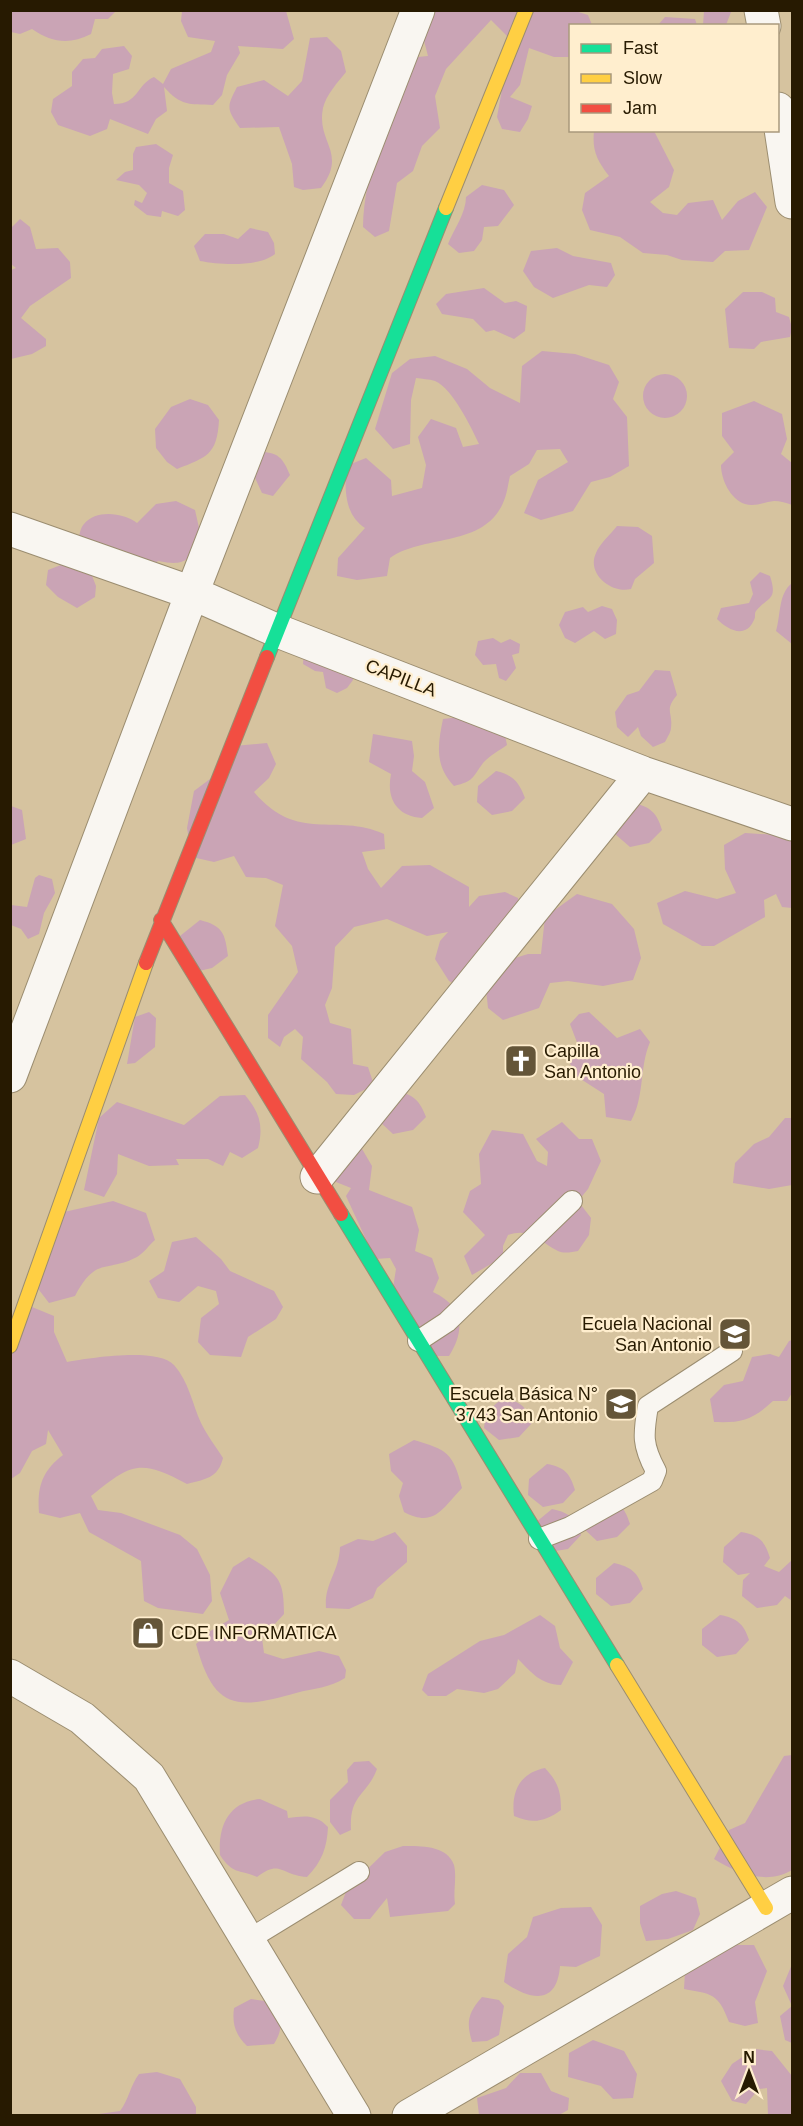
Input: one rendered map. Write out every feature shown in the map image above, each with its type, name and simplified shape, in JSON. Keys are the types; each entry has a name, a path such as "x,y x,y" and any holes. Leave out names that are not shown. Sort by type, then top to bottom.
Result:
{"street":[{"path":"10,1076 192,593 418,10"},
{"path":"10,1346 161,920 526,10"},
{"path":"779,121 792,202"},
{"name":"CAPILLA","path":"10,529 192,593 278,631 643,773 792,824"},
{"path":"317,1177 643,773"},
{"path":"161,920 539,1539 779,1901 409,2115"},
{"path":"10,1676 82,1718 149,1778 354,2115"}],"lane":[{"path":"418,1341 447,1322 572,1202"},
{"path":"539,1539 570,1527 652,1481 656,1471 646,1453 642,1435 648,1407 732,1350"},
{"path":"248,1940 359,1872"}],"shaded area":[{"path":"572,10 588,15 592,24 569,24 569,57 554,57 529,48 520,85 510,97 532,106 528,119 520,132 502,129 497,117 511,40 491,20 446,69 435,96 440,128 422,146 413,171 397,183 389,231 375,237 363,227 368,184 379,141 407,58 428,56 422,33 428,11"},
{"path":"11,11 116,11 108,19 95,19 91,34 76,40 61,41 39,34 32,29 20,34 11,32"},
{"path":"182,11 286,11 294,39 283,49 238,46 240,53 227,75 222,95 213,105 186,103 175,98 164,87 167,111 156,119 148,134 110,119 107,129 90,136 58,125 51,112 53,99 72,86 72,72 83,59 95,58 102,49 124,46 132,56 129,69 113,74 114,104 133,98 148,80 154,77 163,84 171,69 211,52 215,41 188,37 181,21"},
{"path":"704,11 731,11 726,24 703,24"},
{"path":"665,17 695,19 697,24 659,24"},
{"path":"327,37 341,51 346,72 329,94 323,108 322,120 332,156 332,165 329,176 321,188 303,190 294,187 292,164 279,127 240,128 232,117 230,104 237,87 264,80 288,96 302,81 310,38"},
{"path":"594,132 655,132 674,170 669,187 650,202 663,213 677,215 688,203 713,200 722,220 738,201 755,192 767,207 749,250 725,251 713,262 682,260 667,255 643,253 620,237 590,230 582,210 585,193 609,176 596,155"},
{"path":"156,144 173,155 169,168 169,183 183,191 185,210 178,216 162,211 161,217 147,215 134,205 135,200 142,203 147,193 139,185 116,180 125,172 133,170 133,154 136,147"},
{"path":"482,185 504,190 514,205 498,226 484,227 482,240 474,251 459,253 448,244 462,215 466,197"},
{"path":"20,219 30,227 36,249 58,248 70,262 71,278 30,306 21,318 46,339 46,346 32,354 11,359 11,270 16,268 11,264 11,228"},
{"path":"250,228 268,232 274,243 275,254 250,263 229,264 200,261 194,246 205,234 224,234 238,239"},
{"path":"557,248 573,256 611,263 615,275 607,287 589,285 553,298 534,287 523,271 531,251"},
{"path":"484,288 505,303 516,301 527,306 525,331 514,339 494,330 486,332 473,319 442,314 436,304 446,294"},
{"path":"743,292 762,292 775,298 776,312 789,317 792,328 790,337 761,342 754,349 729,348 725,309"},
{"path":"542,351 575,354 609,365 619,382 613,399 627,417 629,466 610,477 591,482 573,511 541,520 524,513 538,480 568,462 560,449 537,450 529,464 510,476 503,503 494,517 482,527 467,534 404,551 390,558 387,576 357,580 337,576 338,558 365,528 349,509 346,492 346,466 366,458 391,480 392,496 422,488 426,465 418,437 431,419 456,428 463,447 479,444 461,409 442,385 435,381 416,378 411,400 410,444 393,449 375,429 392,373 410,359 435,356 467,369 490,388 520,403 522,366"},
{"path":"665,374 680,381 687,396 680,411 665,418 650,411 643,396 650,381"},
{"path":"190,399 208,405 219,420 218,432 213,448 208,453 177,469 167,462 156,448 155,429 171,407"},
{"path":"754,401 782,414 787,439 781,454 792,463 792,505 774,501 756,505 745,504 735,498 725,482 721,465 734,452 722,436 722,413"},
{"path":"260,452 271,453 279,457 290,475 273,496 262,493 248,463"},
{"path":"176,501 195,510 202,541 184,561 174,563 158,561 152,566 78,542 83,526 89,519 96,516 118,515 137,523 156,504"},
{"path":"617,526 638,527 652,536 654,563 635,579 631,589 624,590 609,585 598,575 595,568 594,561 598,549"},
{"path":"66,563 91,573 96,586 95,597 77,608 58,597 46,585 48,570"},
{"path":"760,572 770,576 773,590 771,597 756,611 754,620 746,630 731,629 717,619 721,608 749,603 753,594 750,582"},
{"path":"792,583 792,644 776,631 784,593"},
{"path":"602,606 612,609 617,620 616,634 605,639 594,631 575,643 565,638 559,625 565,612 583,607 588,612"},
{"path":"493,638 501,643 510,639 520,644 519,653 512,655 516,668 506,681 499,678 496,664 483,665 475,655 478,641"},
{"path":"304,651 351,668 353,680 347,688 337,693 326,688 323,672 315,671 303,664"},
{"path":"655,670 670,671 677,695 670,708 670,733 665,742 653,747 641,736 638,727 628,737 617,727 615,712 627,695 639,691"},
{"path":"475,715 503,726 507,745 485,760 469,780 454,786 440,762 439,746 443,719"},
{"path":"373,734 412,741 414,756 412,771 425,782 434,808 422,818 406,814 395,805 390,791 391,774 369,762"},
{"path":"267,743 276,764 269,778 254,792 270,808 286,817 317,824 349,825 384,834 385,849 362,852 368,869 381,888 402,866 430,865 469,887 469,907 479,896 505,892 518,898 519,918 484,968 528,954 541,954 545,917 577,894 612,904 634,929 641,958 633,980 603,986 568,981 550,983 539,1008 503,1020 488,1008 484,970 462,988 449,981 435,959 440,941 448,932 427,936 387,919 354,927 335,947 332,988 325,1005 330,1023 351,1029 353,1064 368,1067 374,1085 354,1095 336,1094 327,1082 301,1059 303,1037 295,1029 284,1037 280,1047 268,1038 268,1015 298,972 292,946 275,926 283,885 266,878 246,877 234,856 214,862 192,857 187,828 194,791 222,770 234,746"},
{"path":"496,771 515,780 525,798 512,811 492,815 477,802 478,786"},
{"path":"633,803 652,812 658,819 662,830 649,843 630,847 615,834 616,819"},
{"path":"11,806 22,810 26,839 11,845"},
{"path":"745,833 792,836 792,908 782,907 776,894 764,900 765,917 714,946 702,946 663,924 657,903 685,891 717,899 736,893 725,869 724,845"},
{"path":"39,875 52,879 55,893 44,913 39,934 28,939 21,929 11,925 11,905 27,907 35,878"},
{"path":"200,920 214,925 222,932 228,956 212,968 190,973 180,936"},
{"path":"149,1012 156,1018 155,1047 135,1063 127,1064 135,1017"},
{"path":"589,1012 617,1038 640,1029 650,1042 644,1062 638,1102 631,1121 606,1117 604,1094 576,1076 566,1055 578,1045 570,1024 579,1014"},
{"path":"397,1091 408,1094 416,1100 426,1117 413,1130 393,1134 379,1121"},
{"path":"245,1095 257,1113 260,1132 258,1148 242,1158 230,1152 223,1166 208,1159 176,1159 179,1165 149,1166 118,1154 117,1174 104,1197 84,1190 99,1118 117,1102 184,1125 220,1096"},
{"path":"785,1118 792,1118 792,1185 769,1189 733,1183 735,1163 754,1144 769,1137"},
{"path":"562,1122 579,1139 592,1139 601,1161 588,1189 578,1201 591,1218 589,1235 578,1251 565,1253 529,1234 508,1235 503,1246 503,1257 472,1275 464,1256 485,1235 463,1212 470,1191 481,1184 479,1154 492,1130 523,1134 537,1161 547,1166 548,1152 536,1139"},
{"path":"358,1142 372,1166 369,1190 412,1207 419,1230 415,1251 432,1258 439,1278 433,1292 451,1304 459,1319 458,1337 449,1356 434,1356 393,1288 396,1269 390,1258 375,1259 346,1196 351,1188 326,1178"},
{"path":"113,1201 146,1213 155,1240 137,1257 96,1270 82,1283 75,1296 49,1303 36,1286 64,1212"},
{"path":"196,1237 221,1259 230,1271 274,1291 283,1307 276,1319 248,1337 241,1357 210,1355 198,1342 201,1318 219,1304 216,1291 198,1286 179,1302 158,1298 149,1281 164,1271 172,1242"},
{"path":"32,1307 54,1316 54,1332 67,1362 123,1355 154,1356 174,1365 183,1378 201,1423 223,1458 218,1470 210,1477 187,1484 157,1470 136,1468 116,1477 91,1496 98,1510 121,1513 180,1535 197,1549 210,1575 212,1601 203,1614 158,1608 144,1601 141,1561 89,1532 80,1513 60,1518 39,1513 42,1480 50,1467 63,1455 48,1430 46,1444 32,1451 20,1473 11,1479 10,1336"},
{"path":"792,1340 792,1393 787,1401 773,1401 746,1419 714,1422 710,1399 724,1385 743,1381 752,1357 770,1354 779,1357"},
{"path":"503,1398 522,1406 532,1423 519,1437 499,1440 484,1428 486,1412"},
{"path":"414,1440 447,1454 452,1460 462,1488 443,1509 430,1517 423,1518 404,1512 399,1496 403,1483 391,1471 389,1454"},
{"path":"547,1464 566,1472 575,1490 563,1503 543,1507 528,1495 529,1479"},
{"path":"601,1498 620,1506 626,1513 630,1524 617,1537 597,1541 583,1528 583,1513"},
{"path":"552,1509 571,1517 577,1524 581,1535 568,1549 549,1552 535,1523"},
{"path":"395,1532 407,1546 407,1562 377,1588 373,1598 349,1609 326,1608 327,1592 337,1564 340,1547 358,1539 373,1541"},
{"path":"741,1532 757,1537 766,1547 770,1558 764,1566 779,1572 792,1560 792,1601 785,1596 777,1605 757,1608 742,1596 743,1580 750,1573 738,1575 723,1562 724,1547"},
{"path":"249,1557 273,1573 283,1592 284,1614 262,1638 264,1653 283,1659 319,1651 339,1656 346,1670 345,1678 328,1686 258,1702 230,1700 211,1682 196,1644 207,1633 229,1620 220,1593 233,1567"},
{"path":"614,1563 633,1571 639,1578 643,1589 630,1603 611,1606 596,1594 596,1578"},
{"path":"540,1615 555,1626 560,1648 573,1662 561,1685 542,1680 518,1659 515,1673 498,1689 484,1693 457,1689 446,1696 428,1696 422,1690 428,1674 480,1641 504,1635"},
{"path":"720,1615 739,1623 747,1634 749,1640 736,1654 717,1657 702,1645 702,1629"},
{"path":"792,1755 792,1870 773,1877 753,1876 714,1859 729,1830 745,1823 784,1756"},
{"path":"369,1761 377,1769 353,1809 351,1830 340,1835 330,1822 330,1800 348,1782 347,1770 354,1762"},
{"path":"545,1768 558,1787 561,1810 549,1817 533,1821 514,1816 514,1799 519,1784 529,1774"},
{"path":"260,1799 287,1811 288,1818 314,1818 328,1827 323,1854 307,1877 271,1869 257,1877 233,1869 220,1855 221,1834 233,1810 249,1801"},
{"path":"403,1846 432,1848 450,1858 455,1870 455,1904 448,1911 390,1917 387,1898 370,1919 354,1919 341,1905 347,1889 385,1852"},
{"path":"676,1891 696,1898 700,1914 693,1930 668,1939 646,1941 640,1923 640,1906 662,1894"},
{"path":"591,1907 602,1925 600,1956 576,1967 560,1966 554,1988 541,1996 523,1993 504,1982 508,1954 527,1937 533,1917 561,1908"},
{"path":"730,1945 754,1945 767,1971 755,2002 758,2023 745,2026 729,2022 721,2005 713,1996 684,1989 685,1971 713,1959"},
{"path":"792,1964 792,2006 783,1986"},
{"path":"482,1997 499,2000 504,2006 499,2035 487,2041 472,2042 469,2029 470,2018"},
{"path":"251,1999 272,2002 275,2007 281,2023 274,2044 247,2046 237,2033 234,2024 234,2008"},
{"path":"792,2006 792,2043 785,2040 780,2016"},
{"path":"593,2040 624,2051 637,2074 633,2098 613,2099 601,2086 568,2077 569,2053"},
{"path":"754,2049 772,2051 792,2076 792,2115 768,2115 767,2088 759,2089 746,2104 732,2101 721,2081 732,2064"},
{"path":"157,2072 180,2079 196,2107 196,2115 92,2115 120,2111 139,2074"},
{"path":"520,2073 541,2073 551,2091 569,2098 568,2110 559,2115 479,2115 477,2098 506,2088"}],"traffic: fast":[{"path":"267,657 446,208"},
{"path":"341,1214 617,1665"}],"traffic: slow":[{"path":"446,208 526,10"},
{"path":"10,1346 146,963"},
{"path":"617,1665 766,1908"}],"traffic: jam":[{"path":"146,963 267,657"},
{"path":"161,920 341,1214"}],"place":[{"name":"Capilla San Antonio","path":"521,1061"},
{"name":"Ecuela Nacional San Antonio","path":"735,1334"},
{"name":"Escuela Básica N° 3743 San Antonio","path":"621,1404"},
{"name":"CDE INFORMATICA","path":"148,1633"}]}
